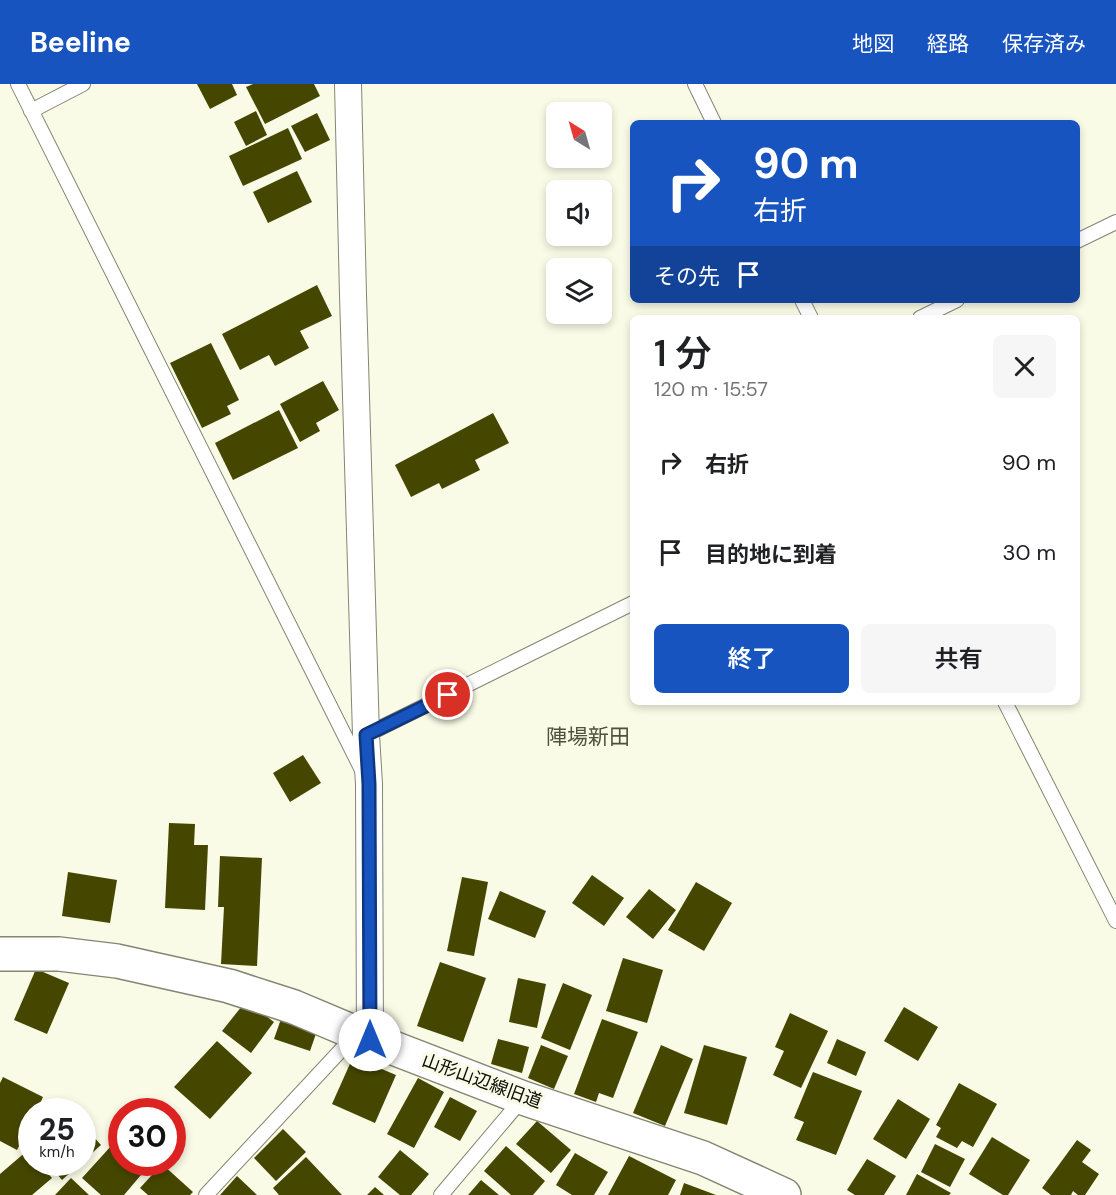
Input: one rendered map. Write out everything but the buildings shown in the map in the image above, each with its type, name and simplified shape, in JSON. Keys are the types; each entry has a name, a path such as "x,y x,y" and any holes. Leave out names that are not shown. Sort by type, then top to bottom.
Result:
{"street":[{"path":"348,84 369,784 363,1037"},
{"name":"山形山辺線旧道","path":"0,954 59,954 117,961 229,986 294,1007 363,1037 523,1098 703,1158 784,1195"}],"lane":[{"path":"18,84 369,784"},
{"path":"31,111 83,84"},
{"path":"695,84 713,120"},
{"path":"1080,240 1116,222"},
{"path":"926,315 951,303"},
{"path":"366,735 630,604"},
{"path":"1007,705 1110,894 1116,921"},
{"path":"206,1195 363,1037"},
{"path":"441,1195 523,1098"}],"district":[{"name":"陣場新田","path":"588,737"}],"route":[{"path":"370,1040 369,784 366,735 448,695"}]}
